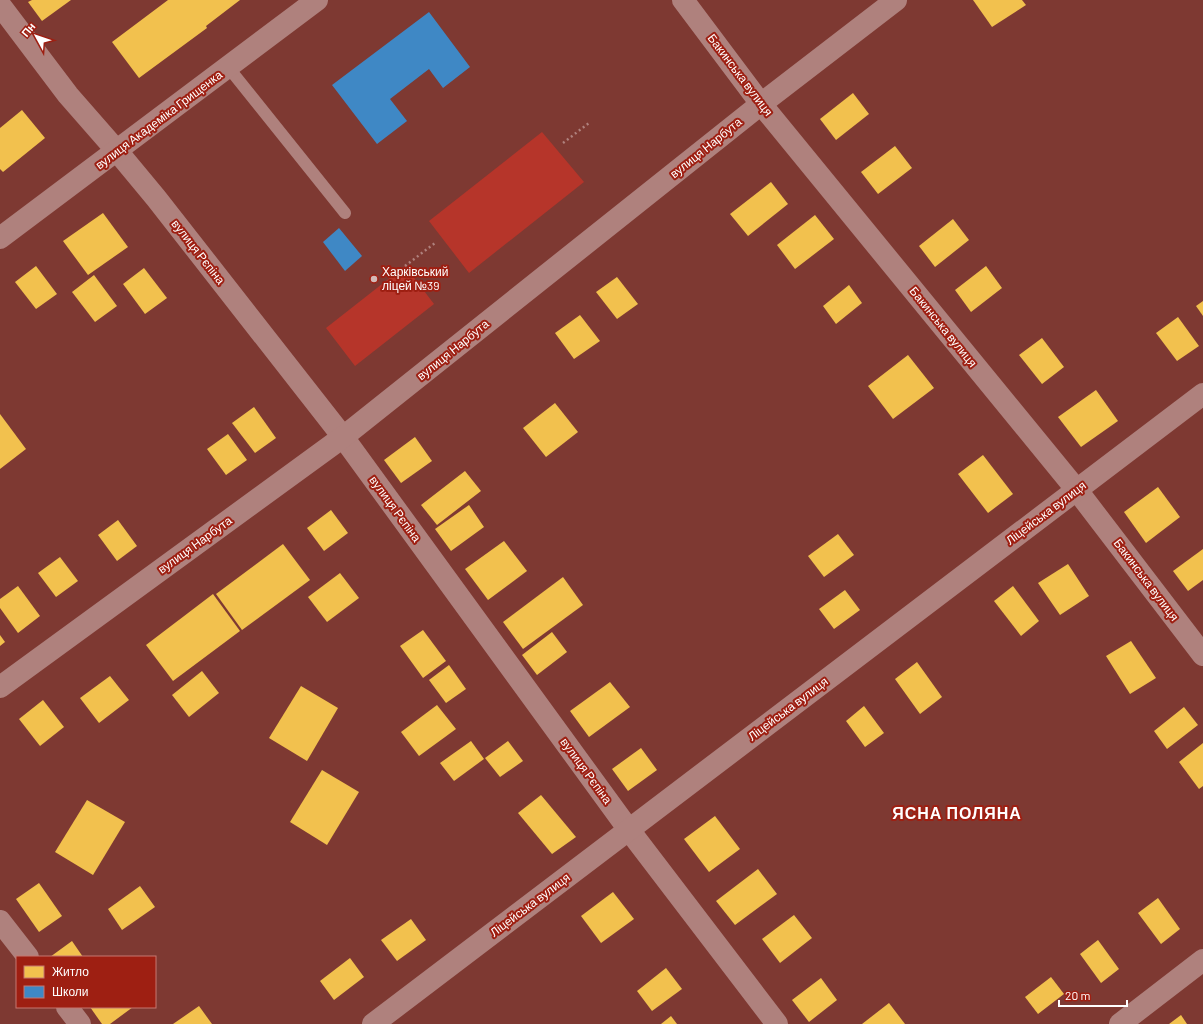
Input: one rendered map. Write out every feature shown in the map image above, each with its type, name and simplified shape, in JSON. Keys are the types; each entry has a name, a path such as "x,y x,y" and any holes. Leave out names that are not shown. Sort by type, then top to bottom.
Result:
{"street":[{"name":"вулиця Академіка Грищенка","path":"0,238 317,0"},
{"name":"Бакинська вулиця","path":"683,0 761,104 1076,489 1203,655"},
{"name":"вулиця Нарбута","path":"0,687 343,437 761,104 896,0"},
{"name":"вулиця Рєпіна","path":"0,5 68,95 156,198 343,437 629,830 777,1024"},
{"name":"Ліцейська вулиця","path":"373,1024 1203,394"},
{"path":"0,921 27,956"},
{"path":"1120,1024 1203,960"},
{"path":"68,1008 80,1024"}],"lane":[{"path":"228,67 345,213"}],"path":[{"path":"563,143 589,123"},
{"path":"405,266 434,243"}],"shaded area":[{"path":"542,132 584,182 469,273 429,221"},
{"path":"405,266 434,304 355,366 326,328"}],"building: Житло":[{"path":"32,0 71,0 42,21 28,2"},
{"path":"168,0 240,0 206,26 207,28 139,78 112,42"},
{"path":"973,0 1022,0 1026,5 992,27"},
{"path":"853,93 869,114 836,140 820,119"},
{"path":"22,110 45,138 3,172 0,169 0,128"},
{"path":"895,146 912,168 878,194 861,172"},
{"path":"771,182 788,204 748,236 730,214"},
{"path":"103,213 128,247 88,275 63,241"},
{"path":"815,215 834,239 795,269 777,245"},
{"path":"953,219 969,240 935,267 919,246"},
{"path":"36,266 57,294 36,309 15,282"},
{"path":"986,266 1002,288 971,312 955,290"},
{"path":"144,268 167,298 145,314 123,284"},
{"path":"94,275 117,306 95,322 72,292"},
{"path":"617,277 638,304 617,319 596,292"},
{"path":"849,285 862,303 836,324 823,306"},
{"path":"1203,301 1203,316 1196,306"},
{"path":"580,315 600,341 574,359 555,333"},
{"path":"1178,317 1199,346 1177,361 1156,333"},
{"path":"1042,338 1064,367 1042,384 1019,355"},
{"path":"908,355 934,388 893,419 868,386"},
{"path":"1096,390 1118,421 1081,447 1058,417"},
{"path":"555,403 578,432 546,457 523,428"},
{"path":"254,407 276,438 255,453 232,423"},
{"path":"0,414 26,449 0,469"},
{"path":"228,434 247,460 226,475 207,449"},
{"path":"415,437 432,461 401,483 384,460"},
{"path":"983,455 1013,494 988,513 958,474"},
{"path":"465,471 481,491 437,525 421,505"},
{"path":"1158,487 1180,517 1146,543 1124,512"},
{"path":"469,505 484,527 451,551 435,529"},
{"path":"331,510 348,533 324,551 307,528"},
{"path":"118,520 137,546 117,561 98,535"},
{"path":"838,534 854,555 824,577 808,556"},
{"path":"504,541 527,571 488,600 465,569"},
{"path":"283,544 310,580 242,630 216,594"},
{"path":"1203,549 1203,580 1188,591 1173,571"},
{"path":"60,557 78,581 56,597 38,573"},
{"path":"1068,564 1089,596 1060,615 1038,583"},
{"path":"340,573 359,598 327,622 308,597"},
{"path":"563,577 583,605 523,649 503,622"},
{"path":"18,586 40,616 18,633 0,608 0,599"},
{"path":"1013,586 1039,621 1021,636 994,601"},
{"path":"845,590 860,610 834,629 819,609"},
{"path":"213,594 240,631 173,681 146,645"},
{"path":"423,630 446,661 423,678 400,646"},
{"path":"552,632 567,652 537,675 522,655"},
{"path":"0,635 5,642 0,646"},
{"path":"1131,641 1156,678 1130,694 1106,656"},
{"path":"917,662 942,697 920,714 895,679"},
{"path":"449,665 466,689 446,703 429,680"},
{"path":"202,671 219,693 189,717 172,695"},
{"path":"110,676 129,700 99,723 80,698"},
{"path":"610,682 630,707 589,737 570,711"},
{"path":"301,686 338,708 307,761 269,738"},
{"path":"43,700 64,727 40,746 19,719"},
{"path":"437,705 456,729 419,756 401,732"},
{"path":"864,706 884,733 865,747 846,721"},
{"path":"1184,707 1198,725 1167,749 1154,731"},
{"path":"471,741 484,759 454,781 440,763"},
{"path":"508,741 523,761 500,777 485,758"},
{"path":"1203,743 1203,786 1199,789 1179,762"},
{"path":"641,748 657,770 628,791 612,769"},
{"path":"322,770 359,792 327,845 290,822"},
{"path":"541,795 576,837 552,854 518,813"},
{"path":"87,800 125,822 93,875 55,852"},
{"path":"715,816 740,849 709,872 684,839"},
{"path":"758,869 777,894 735,925 716,901"},
{"path":"39,883 62,916 39,932 16,899"},
{"path":"140,886 155,907 122,930 108,909"},
{"path":"613,892 634,919 601,943 581,916"},
{"path":"1158,898 1180,929 1161,944 1138,913"},
{"path":"794,915 812,938 780,963 762,939"},
{"path":"411,919 426,940 397,961 381,940"},
{"path":"1098,940 1119,969 1101,983 1080,954"},
{"path":"72,941 82,956 51,956"},
{"path":"350,958 364,977 334,1000 320,981"},
{"path":"666,968 682,989 652,1011 637,991"},
{"path":"1051,977 1064,994 1038,1014 1025,997"},
{"path":"821,978 837,1000 809,1022 792,1000"},
{"path":"889,1003 905,1024 862,1024"},
{"path":"199,1006 212,1024 173,1024"},
{"path":"91,1008 132,1008 110,1024 102,1024"},
{"path":"1181,1015 1187,1024 1169,1024"},
{"path":"671,1016 677,1024 661,1024"}],"building: Школи":[{"path":"429,12 470,67 443,88 429,69 390,99 407,121 377,144 332,85"},
{"path":"339,228 362,256 345,271 323,242"}],"place":[{"name":"Харківський ліцей №39","path":"374,279"}],"district":[{"name":"ЯСНА ПОЛЯНА","path":"957,813"}]}
